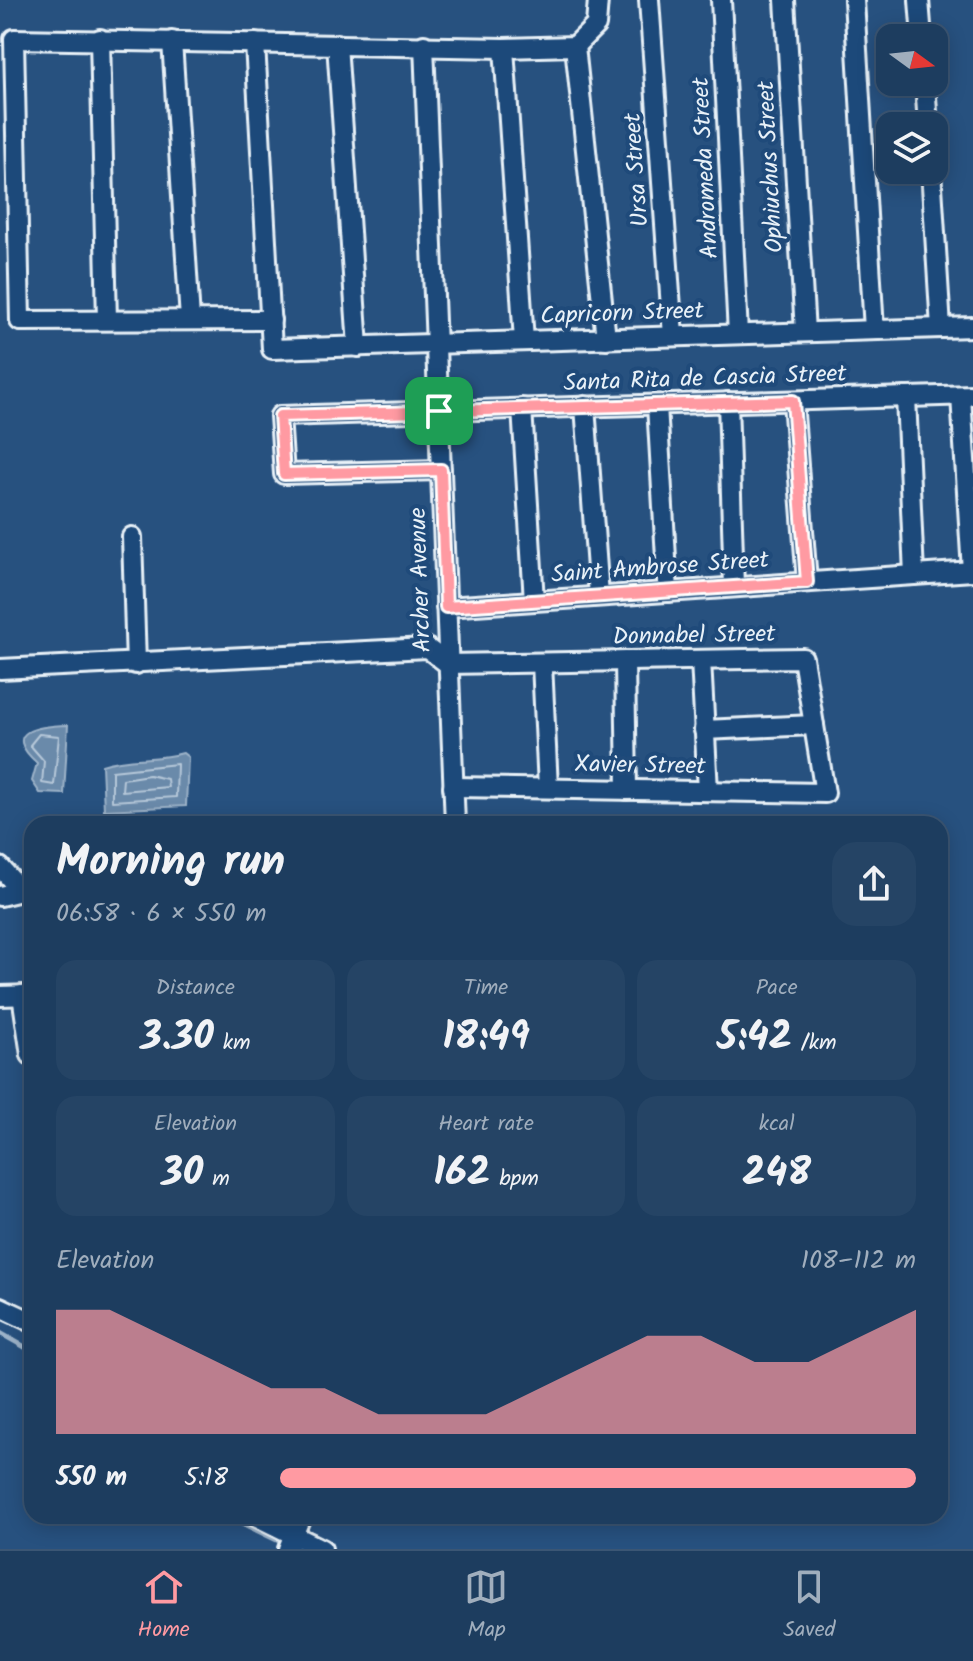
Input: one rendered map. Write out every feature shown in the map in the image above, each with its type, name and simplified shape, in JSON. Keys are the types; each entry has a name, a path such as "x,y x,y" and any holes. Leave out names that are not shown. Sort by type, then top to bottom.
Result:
{"street":[{"path":"255,43 271,320 20,321 14,39 100,39 504,48 575,46 596,25 598,0"},
{"name":"Ursa Street","path":"649,0 673,336"},
{"name":"Andromeda Street","path":"721,0 738,334"},
{"name":"Ophiuchus Street","path":"785,0 805,332"},
{"path":"854,0 874,330"},
{"path":"919,0 921,24"},
{"path":"100,39 107,320"},
{"path":"172,41 190,320"},
{"path":"337,44 358,347"},
{"name":"Archer Avenue","path":"424,45 455,816"},
{"path":"575,46 606,339"},
{"path":"504,48 524,341"},
{"path":"932,184 941,328"},
{"name":"Capricorn Street","path":"271,320 272,349 973,327"},
{"path":"967,396 972,571"},
{"name":"Santa Rita de Cascia Street","path":"441,470 284,474 280,416 967,396"},
{"path":"906,397 914,575"},
{"path":"793,401 807,582"},
{"path":"728,402 734,587"},
{"path":"657,405 668,592"},
{"path":"585,406 599,596"},
{"path":"522,408 534,601"},
{"path":"132,537 136,664"},
{"name":"Saint Ambrose Street","path":"446,607 972,571"},
{"path":"0,669 427,648 448,664"},
{"name":"Donnabel Street","path":"448,664 803,658 825,793"},
{"path":"701,660 708,791"},
{"path":"625,661 627,790"},
{"path":"542,663 548,788"},
{"path":"704,730 814,725"},
{"name":"Xavier Street","path":"453,787 825,793"},
{"path":"0,867 24,887"},
{"path":"0,896 24,890"},
{"path":"0,996 24,995"},
{"path":"0,1307 24,1318"},
{"path":"266,1524 291,1542 322,1549"}],"water":[{"path":"68,725 64,794 40,793 32,781 37,763 22,743 23,737 36,729"},
{"path":"183,753 188,757 186,806 104,810 102,765"}],"waterway":[{"path":"0,1333 24,1346"},
{"path":"244,1524 281,1542"}],"route":[{"path":"793,401 807,582 446,607 441,470 284,474 280,416 439,411 793,401"}]}
